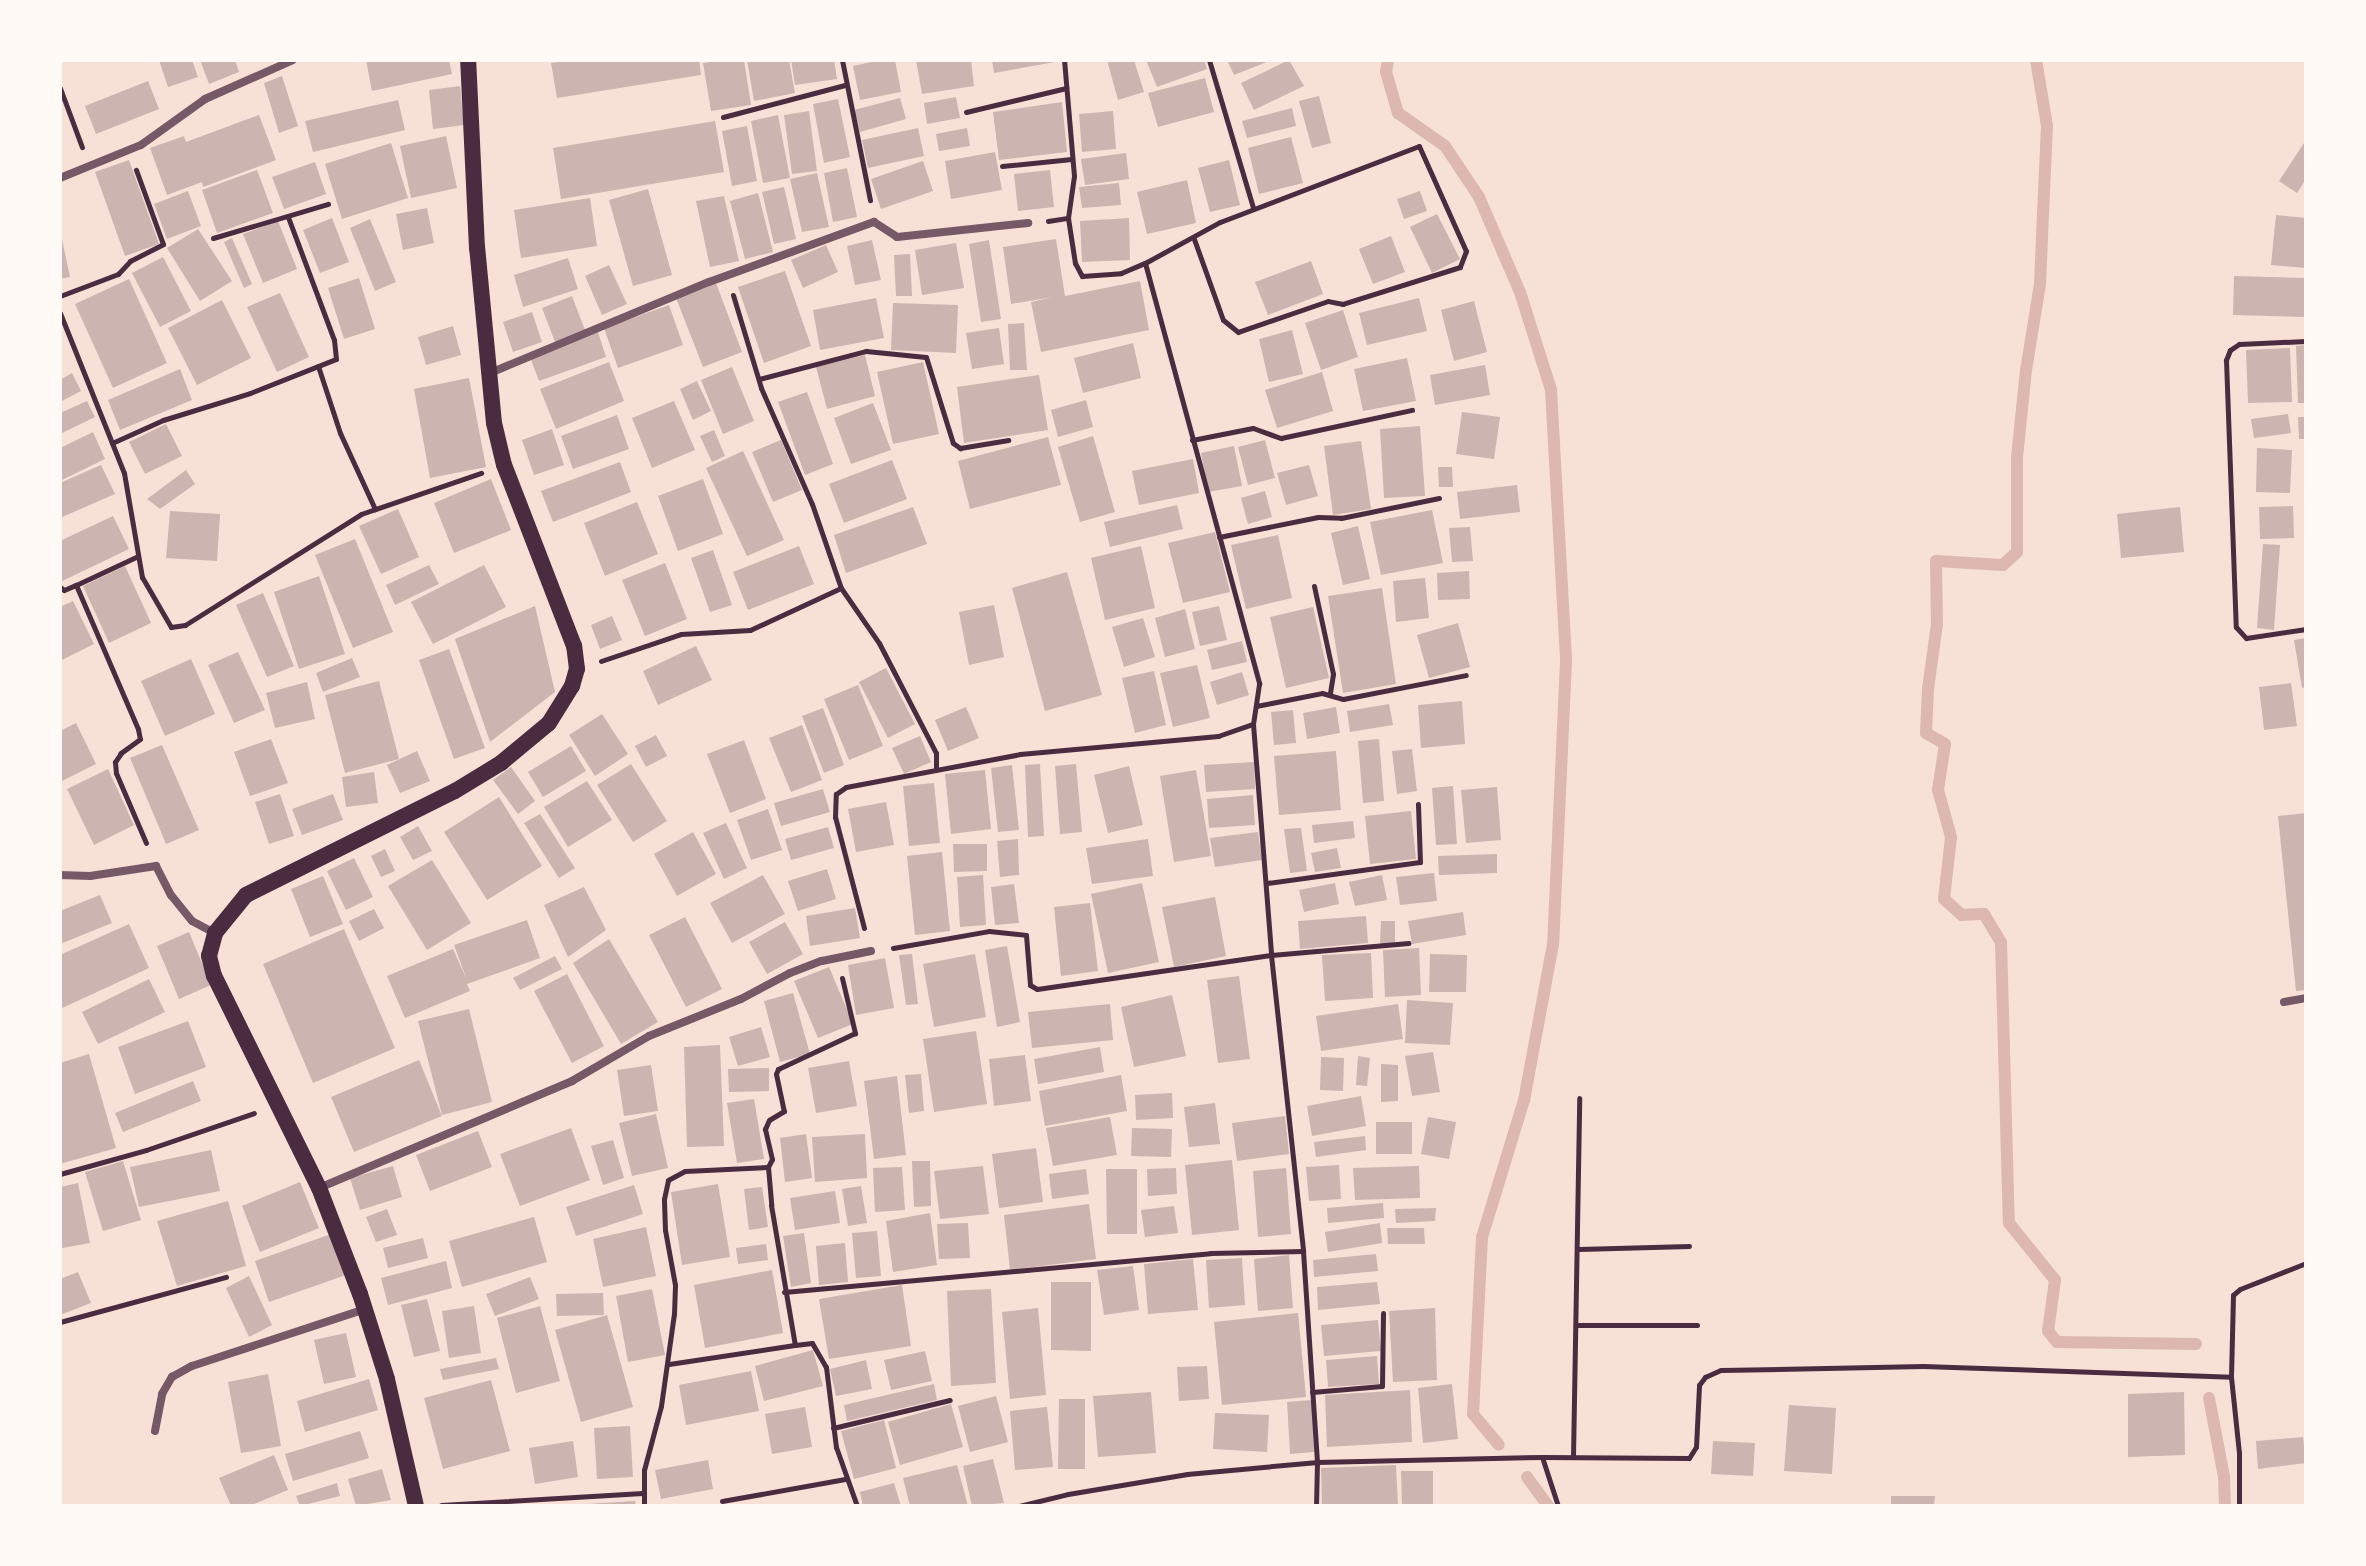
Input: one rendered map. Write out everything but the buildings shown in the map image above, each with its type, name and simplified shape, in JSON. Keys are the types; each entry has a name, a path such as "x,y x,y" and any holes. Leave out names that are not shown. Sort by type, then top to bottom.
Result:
{"main road":[{"path":"416,1506 387,1379 365,1309 319,1188 210,966 210,944 234,906 258,886 455,791 501,763 549,723 572,686 577,669 574,646 504,465 494,423 477,248 468,60"}],"street":[{"path":"60,178 129,151 205,99 293,60"},
{"path":"489,373 727,276 874,222 897,237 1028,223"},
{"path":"60,875 90,876 156,866 171,895 192,921 215,933"},
{"path":"319,1188 572,1081 649,1036 741,999 790,973 836,958 871,951"},
{"path":"2284,1002 2306,998"},
{"path":"155,1431 162,1394 172,1377 192,1366 365,1309"}],"path":[{"path":"842,60 874,222"},
{"path":"1064,60 1074,176 1068,218 1075,263 1082,276 1121,273 1194,239 1220,222 1419,146 1460,237 1466,259 1460,267 1343,304 1328,301 1238,332 1223,320 1194,239"},
{"path":"1209,60 1253,208"},
{"path":"723,117 846,85"},
{"path":"60,88 89,167"},
{"path":"966,112 1066,88"},
{"path":"60,296 118,274 130,261 163,244 129,151"},
{"path":"1002,166 1072,159"},
{"path":"213,238 328,204"},
{"path":"112,443 163,420 250,393 336,359 334,340 288,217"},
{"path":"1028,223 1068,218"},
{"path":"1145,263 1259,684 1253,724 1271,955 1303,1251 1317,1462 1316,1506"},
{"path":"727,276 759,379 812,504 841,588 879,643 936,753 936,768"},
{"path":"60,313 128,489 127,503 142,577 171,627 185,625 375,509 504,465"},
{"path":"2306,341 2239,344 2230,350 2226,360 2236,627 2246,638 2306,629"},
{"path":"759,379 866,351 926,357 953,443 960,448 1008,440"},
{"path":"318,366 340,433 375,509"},
{"path":"1192,440 1253,428 1281,438 1412,410"},
{"path":"1219,537 1318,517 1341,518 1439,498"},
{"path":"60,587 64,590 138,556"},
{"path":"76,585 138,729 140,739 121,753 115,762 116,773 156,866"},
{"path":"1314,586 1333,674 1330,693"},
{"path":"577,669 681,634 750,630 841,588"},
{"path":"1256,706 1330,693 1343,699 1466,675"},
{"path":"1253,724 1218,736 1020,754 846,787 836,794 835,817 871,951 989,931 1026,935 1030,985 1037,989 1271,955 1408,943"},
{"path":"1267,883 1415,865 1422,854 1418,804"},
{"path":"795,1345 784,1292 768,1167 772,1159 766,1124 784,1111 776,1074 778,1069 855,1033 836,958"},
{"path":"1573,1457 1578,1325 1579,1098"},
{"path":"60,1174 146,1150 280,1104"},
{"path":"644,1506 644,1470 669,1364 675,1285 665,1230 664,1199 668,1180 685,1171 768,1167"},
{"path":"1579,1249 1689,1246"},
{"path":"784,1292 1210,1253 1303,1251"},
{"path":"2239,1506 2239,1453 2231,1377 2233,1295 2240,1289 2306,1263"},
{"path":"60,1322 226,1277"},
{"path":"1312,1392 1382,1386 1383,1313"},
{"path":"1578,1325 1697,1325"},
{"path":"669,1364 812,1343 826,1367 833,1428 845,1479 857,1506"},
{"path":"1019,1506 1068,1494 1187,1474 1317,1462 1542,1457 1689,1458 1696,1447 1699,1385 1705,1377 1721,1370 1923,1366 2231,1377"},
{"path":"833,1428 950,1400"},
{"path":"1542,1457 1558,1506"},
{"path":"722,1501 845,1479"},
{"path":"430,1506 643,1493"}],"waterway":[{"path":"1388,60 1386,72 1398,113 1445,146 1479,197 1520,292 1551,390 1566,661 1553,944 1524,1100 1482,1237 1473,1414 1499,1445"},
{"path":"2036,60 2047,126 2040,284 2026,370 2017,457 2017,552 2003,565 1936,561 1937,624 1928,689 1926,733 1945,744 1938,790 1951,837 1944,899 1962,915 1984,914 2001,942 2009,1223 2055,1280 2048,1331 2057,1342 2196,1344"},
{"path":"2209,1398 2224,1477 2225,1506"},
{"path":"1527,1477 1548,1506"}]}
